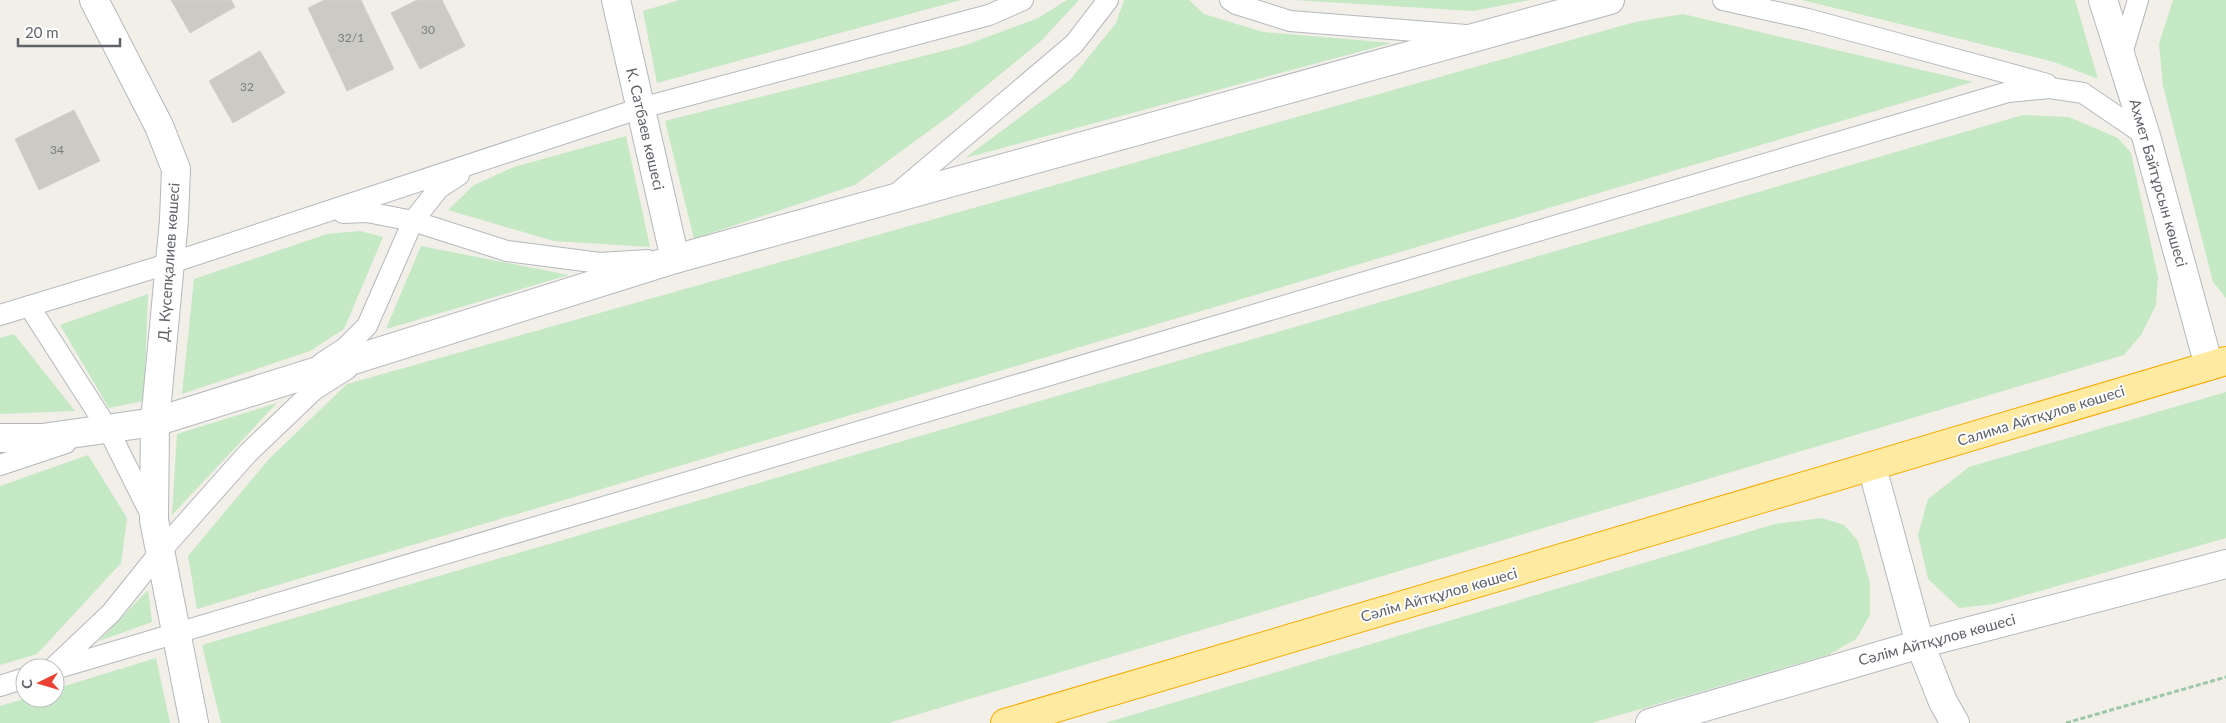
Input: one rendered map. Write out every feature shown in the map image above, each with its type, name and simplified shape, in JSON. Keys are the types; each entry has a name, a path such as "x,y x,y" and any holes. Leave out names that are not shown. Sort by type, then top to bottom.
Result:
{"highway":[{"name":"Салима Айтқұлов көшесі","path":"1872,467 2217,363"},
{"name":"Сәлім Айтқұлов көшесі","path":"1005,723 1872,467"}],"street":[{"name":"Д. Күсепқалиев көшесі","path":"94,0 159,126 176,169 171,263 156,422 154,520 194,723"},
{"name":"К. Сатбаев көшесі","path":"616,0 674,259"},
{"path":"0,438 42,438 156,422 674,259 1610,0"},
{"name":"Ахмет Байтұрсын көшесі","path":"2104,0 2217,363"},
{"path":"1872,467 1920,644 1943,702 1956,723"},
{"name":"Сәлім Айтқұлов көшесі","path":"1650,723 1920,644 2226,564"}],"lane":[{"path":"0,315 171,263 641,108 989,14 1023,0"},
{"path":"890,199 1074,44 1108,0"},
{"path":"1230,0 1236,4 1290,21 1480,36"},
{"path":"1724,0 1808,19 2083,93 2146,136"},
{"path":"2121,57 2138,0"},
{"path":"65,665 2008,92 2050,88 2083,93"},
{"path":"303,376 345,348 367,326 413,221 439,188 477,162"},
{"path":"322,213 367,212 413,221 507,251 600,263 674,259"},
{"path":"29,306 108,429 154,520"},
{"path":"65,658 111,614 160,552 248,453 308,396 370,355"},
{"path":"0,465 108,429"},
{"path":"0,686 15,681"}],"path":[{"path":"2066,723 2226,677"}],"green space":[{"path":"679,0 961,0 657,83 643,11"},
{"path":"1067,0 1079,0 1042,40 952,114 855,185 694,239 665,121 963,46 1038,18"},
{"path":"1124,0 1189,0 1204,14 1263,32 1392,43 965,158 1070,80 1116,23"},
{"path":"1294,0 1530,0 1473,11"},
{"path":"1802,0 2075,0 2098,79 2054,62"},
{"path":"2173,0 2226,0 2226,298 2213,282 2163,86 2159,44"},
{"path":"1683,14 1973,82 197,609 188,556 269,459 347,384 1635,22"},
{"path":"2023,115 2069,117 2118,138 2131,153 2158,277 2156,305 2141,335 2124,355 889,723 221,723 202,645"},
{"path":"626,136 650,247 554,241 448,210 474,185 514,167"},
{"path":"360,231 383,237 344,329 310,351 182,394 194,279 327,234"},
{"path":"421,246 569,275 386,329"},
{"path":"148,294 144,401 109,408 60,325"},
{"path":"14,334 75,411 0,414 0,338"},
{"path":"2226,392 2226,538 1994,604 1959,608 1928,579 1918,535 1928,499 1969,467"},
{"path":"277,403 172,515 177,434"},
{"path":"88,455 127,518 121,563 37,654 24,658 15,658 15,661 0,665 0,486"},
{"path":"1822,518 1844,525 1858,541 1870,583 1870,615 1856,639 1828,655 1592,723 1105,723 1775,524"},
{"path":"148,590 152,622 99,641"},
{"path":"156,658 170,723 0,723 0,706 15,702 15,708 65,708 65,686"}],"building":[{"path":"171,0 231,0 235,7 190,33"},
{"path":"324,0 361,0 394,69 347,91 308,8"},
{"path":"417,0 442,0 465,46 420,69 391,13"},
{"path":"260,51 285,93 233,123 209,81"},
{"path":"74,110 100,161 39,190 15,139"}]}
